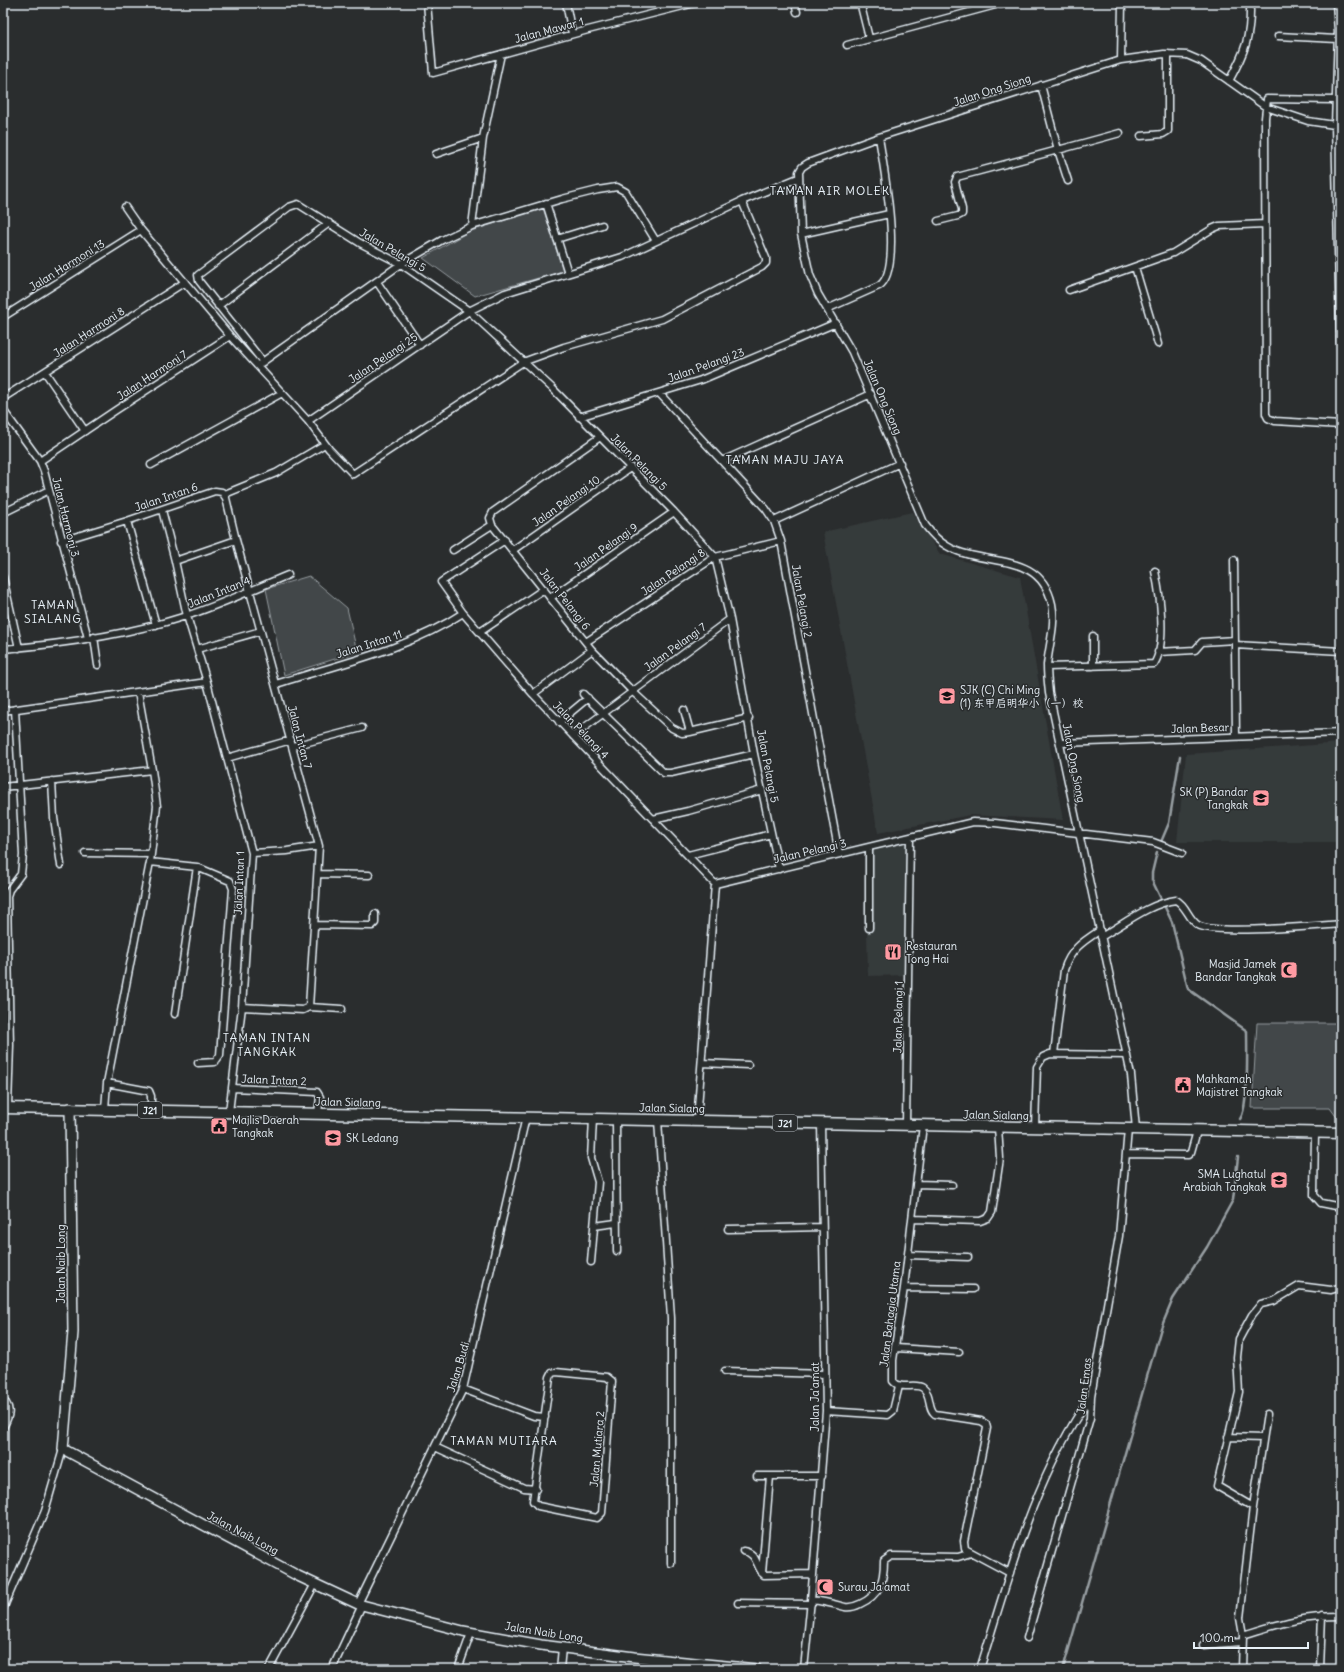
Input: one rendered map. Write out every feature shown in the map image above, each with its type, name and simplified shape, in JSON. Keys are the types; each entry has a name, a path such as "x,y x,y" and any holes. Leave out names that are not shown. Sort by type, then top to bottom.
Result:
{"main road":[{"name":"Jalan Sialang","path":"5,1108 70,1108 1341,1134"},
{"name":"Jalan Naib Long","path":"70,1108 73,1332 63,1449 315,1584 360,1604 470,1632 562,1648 757,1669"}],"street":[{"name":"Jalan Mawar 1","path":"428,3 433,73 572,34 695,3"},
{"path":"566,3 572,34"},
{"path":"795,3 797,12"},
{"path":"862,3 861,6 869,38"},
{"path":"847,45 1003,3"},
{"path":"1121,60 1122,3"},
{"path":"1229,81 1244,53 1250,23 1250,3"},
{"path":"1336,3 1339,32 1337,39 1335,100 1338,125 1341,374"},
{"path":"1278,36 1337,39"},
{"path":"472,226 483,138 501,54"},
{"path":"1141,136 1163,134 1168,131 1168,54"},
{"name":"Jalan Ong Siong","path":"1132,1129 1131,1075 1078,833 1061,743 1049,693 1047,667 1053,611 1052,603 1040,580 1035,574 1013,563 960,551 940,541 929,530 921,518 900,463 852,352 827,309 810,275 801,234 798,178 800,169 808,163 879,137 1121,60 1168,54 1192,56 1210,66 1266,107 1289,116 1338,125"},
{"path":"1041,85 1058,150 1068,181"},
{"path":"1335,100 1267,99 1265,224 1266,414 1268,418 1275,421 1341,425"},
{"path":"938,221 962,214 955,182 957,177 1120,133"},
{"path":"827,309 879,286 886,280 888,274 892,244 879,137"},
{"path":"436,154 483,138"},
{"name":"Jalan Pelangi 25","path":"308,421 469,311 505,293 622,257 742,201 798,178"},
{"path":"256,366 401,264 442,240 472,226 598,190 617,187 622,189 629,196 656,241"},
{"path":"125,207 141,230 230,336 308,421 325,444 353,474 523,362 564,347 662,319 762,266 766,263 766,258 742,201"},
{"name":"Jalan Pelangi 5","path":"218,306 199,281 198,275 289,207 300,204 360,243 401,264 469,311 579,416 674,512 715,557 730,619 749,718 754,754 778,869"},
{"path":"546,204 568,274"},
{"path":"801,234 889,214"},
{"path":"263,362 218,306 329,223"},
{"path":"1069,290 1173,253 1219,226 1265,224"},
{"path":"557,239 602,225"},
{"name":"Jalan Harmoni 13","path":"3,317 141,230"},
{"path":"1135,267 1158,344"},
{"name":"Jalan Harmoni 8","path":"3,398 185,282"},
{"path":"377,282 420,345"},
{"name":"Jalan Pelangi 23","path":"579,416 701,380 836,323"},
{"name":"Jalan Harmoni 7","path":"40,461 230,336"},
{"path":"45,372 85,431"},
{"path":"151,465 282,393"},
{"name":"Jalan Pelangi 2","path":"659,393 766,508 774,521 782,541 839,854"},
{"path":"722,461 871,394"},
{"name":"Jalan Harmoni 3","path":"3,410 40,461 49,490 61,541 98,665"},
{"path":"453,550 492,524 490,518 493,512 600,438"},
{"path":"225,494 276,473 325,444"},
{"path":"774,521 900,463"},
{"name":"Jalan Pelangi 10","path":"512,550 630,468"},
{"path":"3,513 49,490"},
{"name":"Jalan Intan 6","path":"61,541 162,510 218,490 225,494"},
{"name":"Jalan Intan 7","path":"225,494 260,631 276,684 319,846 309,1006"},
{"name":"Jalan Intan 1","path":"162,510 187,616 198,649 252,853 242,1007 229,1112"},
{"name":"Jalan Pelangi 9","path":"550,598 674,512"},
{"path":"127,521 156,625"},
{"name":"Jalan Pelangi 6","path":"492,524 592,650 632,691 672,728 682,733 690,732 749,718"},
{"path":"175,561 236,540"},
{"name":"Jalan Pelangi 4","path":"505,540 441,582 463,613 533,694 715,884"},
{"name":"Jalan Pelangi 8","path":"586,642 715,557 782,541"},
{"path":"1234,560 1236,736"},
{"path":"1047,667 1152,665 1155,663 1162,633 1159,590 1155,571"},
{"name":"Jalan Intan 4","path":"3,649 91,638 156,625 187,616 288,575"},
{"path":"3,577 19,648"},
{"path":"480,632 544,589"},
{"name":"Jalan Intan 11","path":"276,684 409,642 434,632 463,613"},
{"name":"Jalan Pelangi 7","path":"574,736 730,619"},
{"path":"198,649 260,631"},
{"path":"1093,636 1093,666"},
{"path":"1158,652 1195,650 1202,642 1341,651"},
{"path":"533,694 592,650"},
{"path":"3,711 207,682"},
{"path":"105,1109 107,1082 150,862 157,806 138,692"},
{"path":"559,722 585,696 662,771 667,774 754,754"},
{"path":"5,1108 7,896 9,890 22,871 23,855 15,710"},
{"path":"684,710 690,732"},
{"path":"227,758 362,728"},
{"name":"Jalan Besar","path":"1061,743 1341,733"},
{"path":"3,787 152,770"},
{"path":"52,781 54,818 61,865"},
{"path":"653,819 688,811 762,790"},
{"name":"Jalan Pelangi 3","path":"715,884 972,822 995,823 1153,842 1182,853"},
{"path":"688,855 771,834"},
{"name":"Jalan Pelangi 1","path":"906,1125 910,838"},
{"path":"252,853 287,851 319,846"},
{"path":"869,848 869,928"},
{"path":"85,853 150,854"},
{"path":"150,862 197,867 230,881 233,889 220,1055 215,1062 198,1063"},
{"path":"175,1014 197,867"},
{"path":"318,874 368,875"},
{"path":"697,1121 715,884"},
{"path":"1054,1054 1064,970 1073,950 1083,941 1161,904 1176,900 1181,903 1198,925 1229,930 1341,924"},
{"path":"315,925 372,926 375,923 375,914"},
{"path":"242,1007 303,1010 309,1006 342,1009"},
{"path":"1035,1128 1038,1064 1043,1057 1054,1054 1127,1055"},
{"path":"702,1063 748,1065"},
{"path":"107,1082 149,1091 151,1096 151,1110"},
{"name":"Jalan Intan 2","path":"232,1088 316,1092 320,1097 318,1113"},
{"name":"Jalan Budi","path":"332,1669 360,1604 464,1389 526,1117"},
{"path":"591,1262 598,1182 591,1158 593,1119"},
{"path":"616,1119 617,1251"},
{"path":"658,1120 671,1318 671,1563"},
{"name":"Jalan Ja'amat","path":"804,1669 814,1574 826,1411 821,1123"},
{"name":"Jalan Bahagia Utama","path":"899,1386 893,1382 893,1378 923,1125"},
{"path":"912,1219 982,1221 991,1214 1000,1158 998,1127"},
{"name":"Jalan Emas","path":"1027,1638 1090,1418 1090,1396 1118,1236 1126,1154 1132,1129"},
{"path":"1126,1154 1188,1155 1191,1152 1197,1131"},
{"path":"1315,1133 1314,1195 1321,1203 1341,1207"},
{"path":"916,1184 952,1185"},
{"path":"594,1226 616,1223"},
{"path":"728,1229 822,1227"},
{"path":"908,1255 968,1257"},
{"path":"1253,1507 1217,1486 1239,1392 1237,1357 1239,1339 1252,1314 1258,1306 1264,1302 1274,1301 1299,1286 1331,1290 1341,1287"},
{"path":"904,1288 973,1289"},
{"path":"896,1348 959,1352"},
{"path":"725,1371 825,1374"},
{"name":"Jalan Mutiara 2","path":"536,1489 533,1501 536,1505 595,1518 600,1517 602,1512 612,1381 607,1377 556,1372 552,1373 545,1417"},
{"path":"826,1411 888,1415 893,1411 899,1386 921,1387 928,1395 931,1410 935,1414 981,1421 986,1424 987,1428 964,1541 965,1549 1010,1573"},
{"path":"435,1447 524,1488 536,1489 545,1417 534,1416 464,1389"},
{"path":"980,1669 1010,1573 1038,1492 1077,1415 1090,1396"},
{"path":"3,1428 10,1415 10,1408 5,1402"},
{"path":"1242,1669 1242,1638 1240,1618 1253,1507 1267,1414"},
{"path":"1228,1437 1264,1438"},
{"path":"3,1609 46,1511 63,1449"},
{"path":"757,1476 822,1476"},
{"path":"762,1573 770,1476"},
{"path":"743,1551 751,1553 756,1558 764,1575 814,1574"},
{"path":"738,1603 830,1602 845,1607 854,1607 874,1596 880,1588 883,1582 884,1561 891,1556 958,1557 971,1553"},
{"path":"269,1669 315,1584"},
{"path":"1320,1669 1322,1616"},
{"path":"1203,1645 1242,1638 1284,1622 1308,1617 1341,1616"},
{"path":"458,1669 470,1632"},
{"path":"560,1669 562,1648"}],"shaded area":[{"path":"543,208 563,271 475,296 423,258 468,232"},
{"name":"SJK (C) Chi Ming (1) 东甲启明华小（一）校","path":"912,512 940,554 1020,577 1063,820 970,815 878,833 823,532"},
{"path":"309,576 347,608 357,652 284,675 266,589"},
{"name":"SK (P) Bandar Tangkak","path":"1341,743 1341,842 1177,842 1186,754"},
{"path":"913,840 911,975 868,976 865,851"},
{"path":"1257,1023 1341,1023 1341,1123 1330,1108 1252,1108"}],"waterway":[{"path":"1161,842 1169,823 1180,756"},
{"path":"1157,852 1152,873 1152,880 1172,922 1188,989 1247,1031 1245,1103 1240,1119"},
{"path":"1063,1669 1161,1328 1173,1299 1207,1247 1233,1200 1238,1157"}],"place":[{"name":"SJK (C) Chi Ming (1) 东甲启明华小（一）校","path":"947,696"},
{"name":"SK (P) Bandar Tangkak","path":"1261,798"},
{"name":"Restauran Tong Hai","path":"893,952"},
{"name":"Masjid Jamek Bandar Tangkak","path":"1289,970"},
{"name":"Mahkamah Majistret Tangkak","path":"1183,1085"},
{"name":"Majlis Daerah Tangkak","path":"219,1126"},
{"name":"SK Ledang","path":"333,1138"},
{"name":"SMA Lughatul Arabiah Tangkak","path":"1279,1180"},
{"name":"Surau Ja'amat","path":"825,1587"}],"district":[{"name":"TAMAN AIR MOLEK","path":"830,191"},
{"name":"TAMAN MAJU JAYA","path":"785,460"},
{"name":"TAMAN SIALANG","path":"53,612"},
{"name":"TAMAN INTAN TANGKAK","path":"267,1045"},
{"name":"TAMAN MUTIARA","path":"504,1441"}]}
